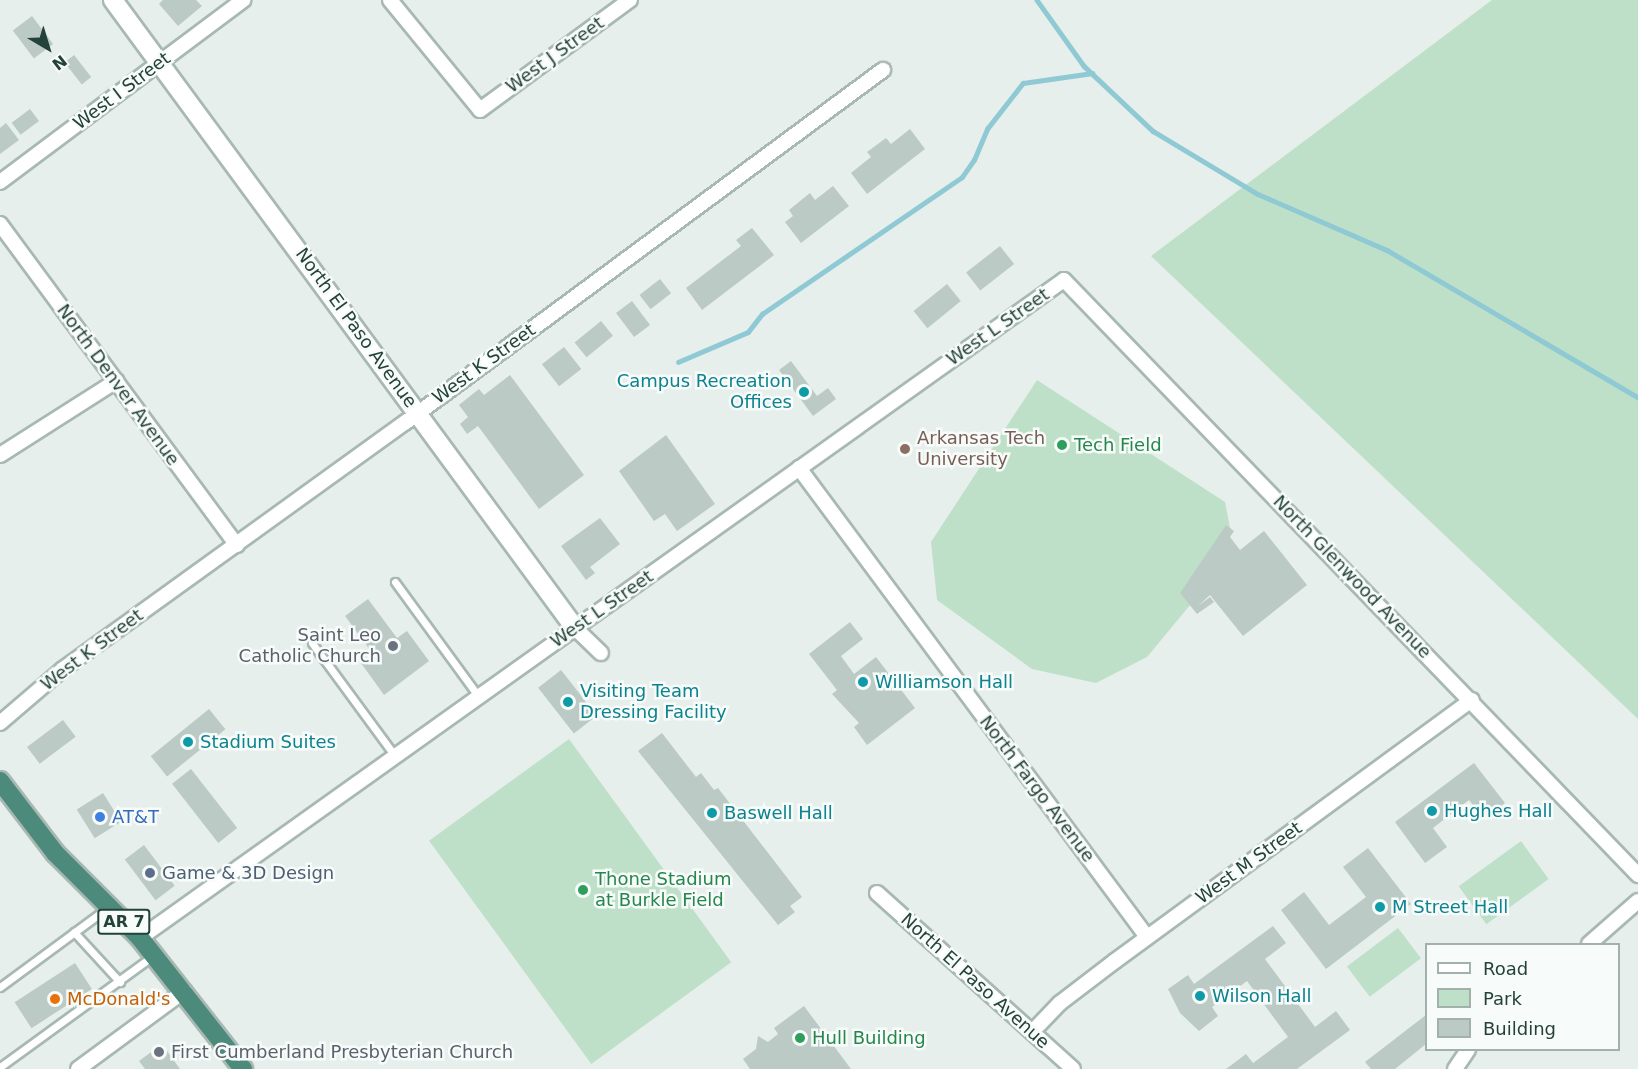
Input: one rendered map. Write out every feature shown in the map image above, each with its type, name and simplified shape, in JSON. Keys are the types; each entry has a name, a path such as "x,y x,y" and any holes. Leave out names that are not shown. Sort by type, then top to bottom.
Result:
{"highway":[{"name":"AR 7","path":"0,781 54,853 140,938 243,1069"}],"street":[{"name":"North El Paso Avenue","path":"113,0 575,628 601,653"},
{"name":"West I Street","path":"0,182 243,0"},
{"name":"West J Street","path":"390,0 480,110 630,0"},
{"name":"West K Street","path":"0,723 63,669 419,413 883,70"},
{"name":"North Denver Avenue","path":"0,224 237,545"},
{"name":"West L Street","path":"140,938 1064,280"},
{"name":"North Glenwood Avenue","path":"1064,280 1472,700 1638,875"},
{"path":"0,455 116,381"},
{"name":"North Fargo Avenue","path":"799,468 1148,937"},
{"name":"West M Street","path":"1032,1032 1060,1003 1472,700"},
{"name":"North El Paso Avenue","path":"877,893 1073,1069"},
{"path":"1591,943 1638,901"},
{"path":"78,1069 184,992"},
{"path":"1455,1069 1467,1051"}],"lane":[{"path":"395,582 478,696"},
{"path":"312,643 395,756"},
{"path":"0,987 109,907"},
{"path":"75,932 120,981"},
{"path":"0,1068 154,956"}],"green space":[{"path":"1492,0 1638,0 1638,719 1151,256"},
{"path":"1037,380 1225,502 1230,528 1200,593 1147,657 1096,683 1032,669 937,600 931,542"},
{"path":"569,739 731,962 591,1064 429,841"},
{"path":"1521,841 1549,879 1486,924 1459,886"},
{"path":"1398,928 1421,958 1370,997 1347,967"}],"building":[{"path":"163,0 196,0 202,6 178,26 159,4"},
{"path":"32,16 53,44 34,58 13,30"},
{"path":"74,55 91,77 82,84 65,62"},
{"path":"30,109 39,121 21,135 12,123"},
{"path":"6,123 19,140 0,154 0,128"},
{"path":"910,129 925,149 867,194 851,173 871,157 867,152 886,138 891,144"},
{"path":"833,186 849,206 801,243 785,222 793,216 789,210 810,193 815,200"},
{"path":"752,228 774,255 702,310 686,288 741,246 736,240"},
{"path":"1000,246 1014,264 980,291 966,272"},
{"path":"660,279 671,293 651,309 640,295"},
{"path":"947,284 961,301 927,328 914,311"},
{"path":"632,301 650,325 634,337 616,313"},
{"path":"601,321 613,336 587,357 575,342"},
{"path":"564,347 581,369 559,386 542,364"},
{"name":"Campus Recreation Offices","path":"791,361 817,396 828,388 836,399 813,416 779,370"},
{"path":"510,375 584,475 539,509 478,426 467,434 460,424 468,417 459,405 479,389 484,395"},
{"path":"666,435 715,504 677,531 665,514 654,521 619,471"},
{"path":"600,518 620,544 590,567 595,573 586,580 561,546"},
{"path":"1226,525 1234,531 1230,537 1240,550 1264,531 1307,585 1243,636 1210,595 1198,606 1210,597 1214,602 1197,614 1180,593"},
{"name":"Saint Leo Catholic Church","path":"368,599 397,638 407,631 429,661 384,695 361,663 373,654 345,616"},
{"name":"Williamson Hall","path":"850,622 863,639 841,656 854,674 876,657 915,708 867,745 854,727 859,723 832,694 837,690 809,654"},
{"name":"Visiting Team Dressing Facility","path":"561,670 597,716 574,734 538,688"},
{"name":"Stadium Suites","path":"209,709 225,729 167,776 151,756"},
{"path":"63,720 76,737 40,764 27,747"},
{"name":"Baswell Hall","path":"662,733 696,777 701,773 714,790 718,788 802,897 790,906 795,912 778,925 638,751"},
{"name":"Hughes Hall","path":"1474,763 1505,803 1484,819 1469,800 1433,828 1447,847 1425,863 1395,822"},
{"name":"Stadium Suites","path":"191,769 237,828 218,843 172,784"},
{"name":"AT&T","path":"103,793 121,822 95,838 77,809"},
{"name":"Game & 3D Design","path":"144,845 175,886 156,900 125,859"},
{"name":"M Street Hall","path":"1368,848 1411,904 1326,969 1281,910 1304,892 1329,925 1366,897 1343,867"},
{"name":"Wilson Hall","path":"1273,926 1286,943 1265,959 1315,1027 1336,1011 1350,1030 1297,1069 1226,1069 1246,1054 1253,1063 1288,1037 1247,981 1212,1007 1218,1016 1199,1031 1180,1013 1168,989 1188,975 1194,984"},
{"name":"McDonald's","path":"75,963 92,989 31,1028 15,1002"},
{"name":"Hull Building","path":"804,1006 851,1069 750,1069 743,1059 756,1049 758,1036 768,1042 778,1034 774,1028"},
{"path":"1425,1016 1425,1045 1395,1069 1371,1069 1365,1062"},
{"name":"First Cumberland Presbyterian Church","path":"162,1044 180,1069 145,1069 139,1061"}],"waterway":[{"path":"1037,0 1084,66 1153,131 1258,194 1387,250 1638,397"},
{"path":"678,362 748,332 762,314 962,177 974,160 987,129 1023,83 1092,73"}],"place":[{"name":"Campus Recreation Offices","path":"804,392"},
{"name":"Tech Field","path":"1062,445"},
{"name":"Arkansas Tech University","path":"905,449"},
{"name":"Saint Leo Catholic Church","path":"393,646"},
{"name":"Williamson Hall","path":"863,682"},
{"name":"Visiting Team Dressing Facility","path":"568,702"},
{"name":"Stadium Suites","path":"188,742"},
{"name":"Hughes Hall","path":"1432,811"},
{"name":"Baswell Hall","path":"712,813"},
{"name":"AT&T","path":"100,817"},
{"name":"Game & 3D Design","path":"150,873"},
{"name":"Thone Stadium at Burkle Field","path":"583,890"},
{"name":"M Street Hall","path":"1380,907"},
{"name":"Wilson Hall","path":"1200,996"},
{"name":"McDonald's","path":"55,999"},
{"name":"Hull Building","path":"800,1038"},
{"name":"First Cumberland Presbyterian Church","path":"159,1052"}]}
